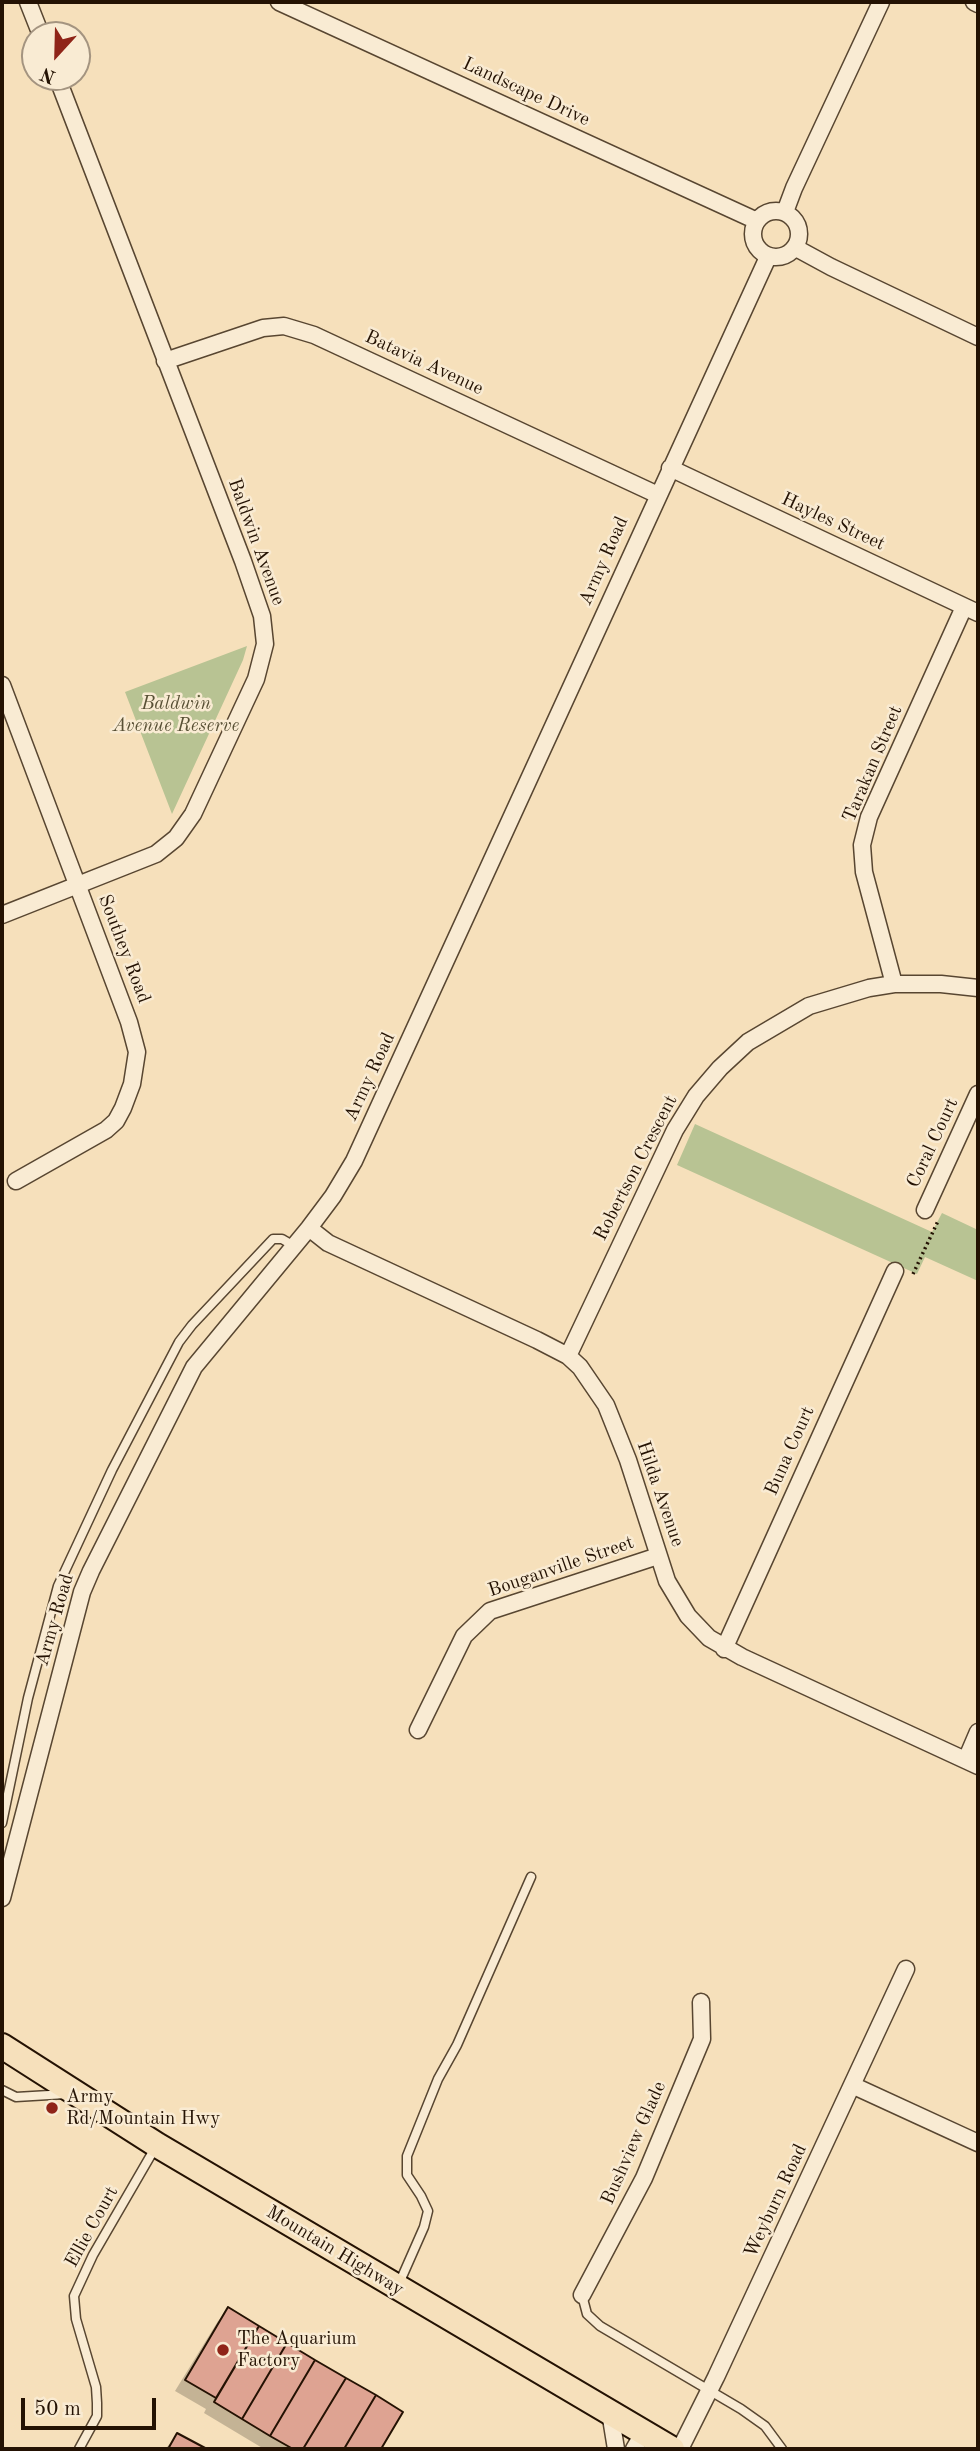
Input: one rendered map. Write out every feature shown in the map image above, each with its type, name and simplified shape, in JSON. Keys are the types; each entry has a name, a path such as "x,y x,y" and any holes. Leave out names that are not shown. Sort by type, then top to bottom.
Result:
{"main road":[{"name":"Mountain Highway","path":"2,2046 157,2145 610,2412 639,2441 672,2449"}],"street":[{"path":"28,2 35,21"},
{"name":"Landscape Drive","path":"278,2 757,220"},
{"path":"785,212 881,2"},
{"name":"Baldwin Avenue","path":"2,915 156,854 176,838 193,814 256,679 265,643 262,616 243,561 62,91"},
{"path":"769,211 785,212 794,218 799,227 800,238 796,248 779,258 768,257 759,251 754,242 753,231 757,220 769,211"},
{"path":"796,248 978,337"},
{"name":"Army Road","path":"2,1898 7,1848 82,1592 91,1570 194,1367 309,1228 354,1161 768,257"},
{"name":"Batavia Avenue","path":"165,361 263,328 284,326 314,335 658,495"},
{"name":"Hayles Street","path":"670,468 971,610"},
{"name":"Tarakan Street","path":"894,984 864,872 862,845 869,817 971,610"},
{"name":"Southey Road","path":"2,684 129,1021 137,1052 132,1084 116,1121 106,1130 16,1181"},
{"name":"Robertson Crescent","path":"568,1356 675,1130 696,1096 720,1068 748,1042 809,1006 869,988 894,984 941,984 978,988"},
{"name":"Coral Court","path":"933,1211 978,1094"},
{"name":"Hilda Avenue","path":"309,1228 328,1242 568,1356 580,1367 606,1405 628,1461 667,1581 698,1628 724,1649 972,1763"},
{"name":"Buna Court","path":"724,1649 895,1271"},
{"name":"Bouganville Street","path":"418,1730 464,1636 490,1611 659,1556"},
{"path":"972,1763 978,1732"},
{"name":"Weyburn Road","path":"680,2449 710,2391 906,1969"},
{"name":"Bushview Glade","path":"582,2295 644,2178 702,2039 701,2002"},
{"path":"853,2086 978,2143"},
{"path":"610,2412 616,2449"}],"lane":[{"path":"2,1823 27,1698 58,1586 112,1470 179,1342 192,1325 272,1239 282,1239 294,1246"},
{"path":"397,2288 424,2227 428,2211 407,2175 407,2156 438,2079 457,2045 531,1877"},
{"path":"2,2090 16,2098 73,2093"},
{"name":"Ellie Court","path":"79,2449 97,2416 97,2403 96,2387 76,2319 74,2296 93,2255 157,2145"},
{"path":"582,2295 587,2314 600,2326 765,2426 782,2449"}],"path":[{"path":"913,1274 933,1211"}],"green space":[{"name":"Baldwin Avenue Reserve","path":"247,646 243,660 172,814 125,692"},
{"path":"695,1124 932,1232 942,1213 978,1230 978,1281 925,1257 917,1274 677,1165"}],"building":[{"path":"228,2307 259,2326 216,2398 185,2380"},
{"path":"259,2326 287,2343 242,2419 214,2402"},
{"path":"287,2343 315,2360 270,2436 242,2419"},
{"path":"315,2360 346,2378 303,2449 293,2449 270,2436"},
{"path":"346,2378 376,2395 344,2449 303,2449"},
{"path":"376,2395 403,2412 381,2449 344,2449"},
{"path":"177,2433 207,2449 168,2449"}],"place":[{"name":"Army Rd/Mountain Hwy","path":"52,2108"},
{"name":"The Aquarium Factory","path":"223,2350"}]}
